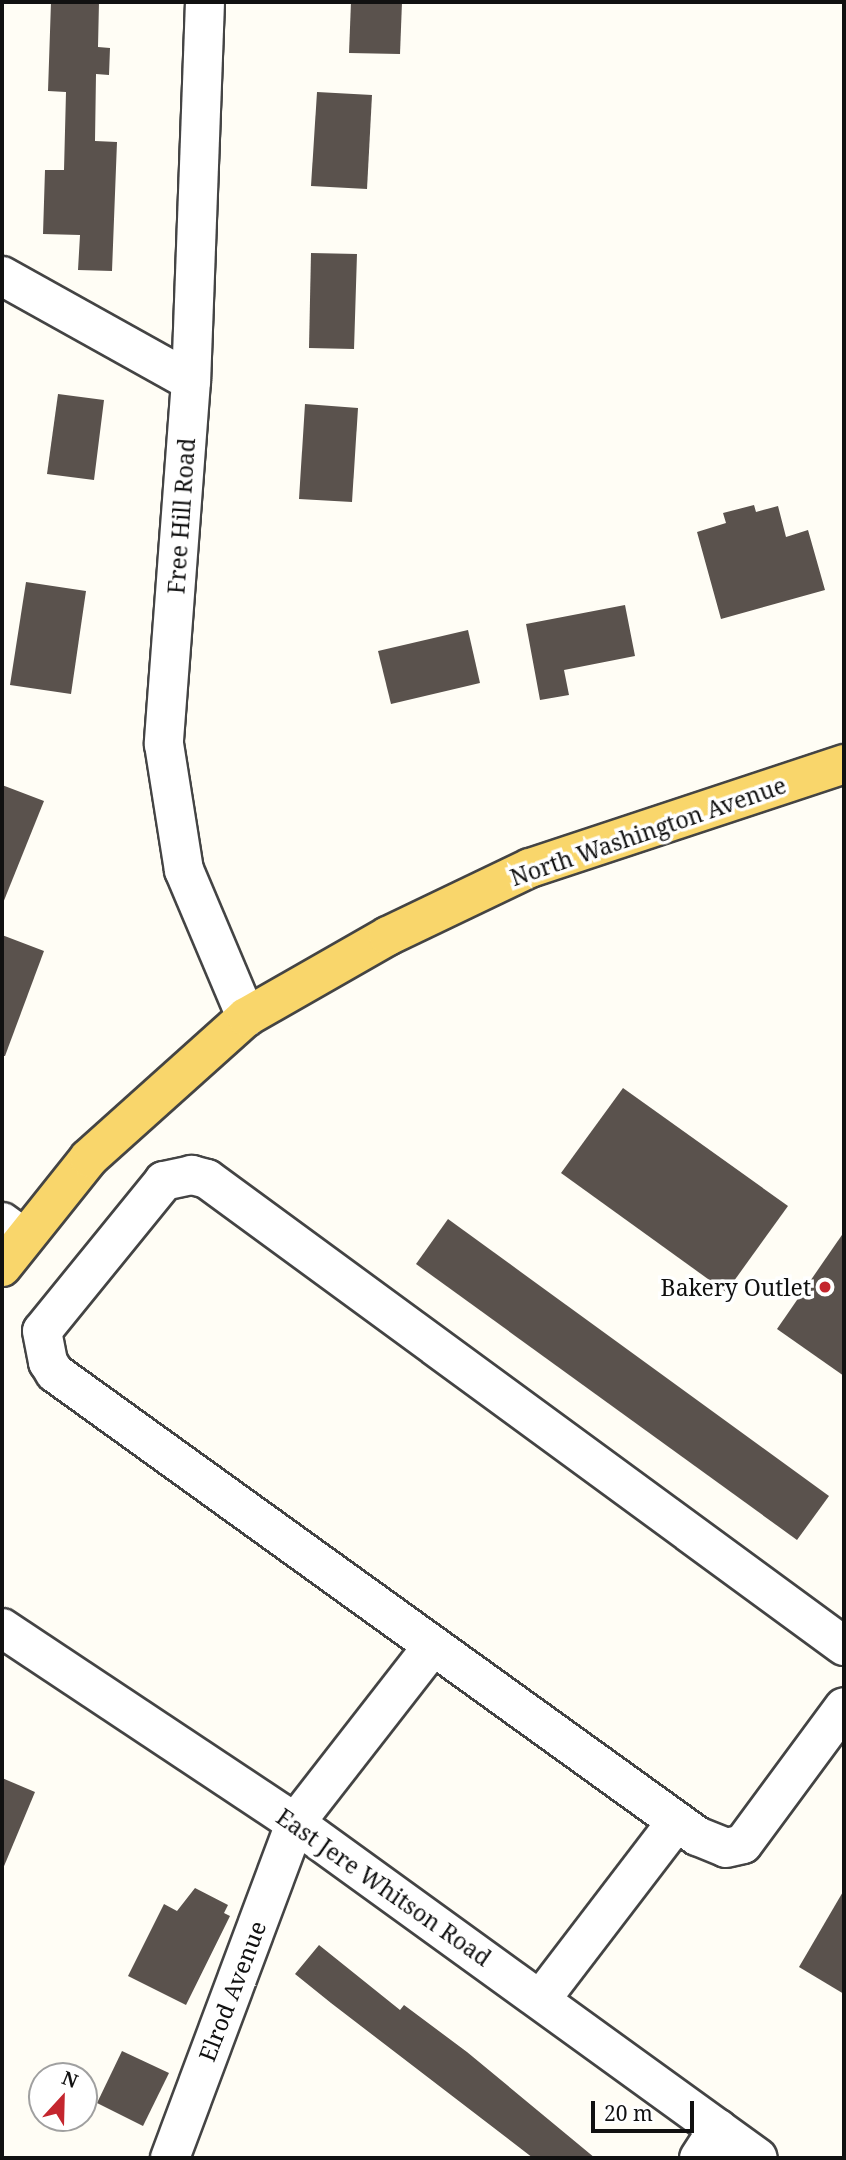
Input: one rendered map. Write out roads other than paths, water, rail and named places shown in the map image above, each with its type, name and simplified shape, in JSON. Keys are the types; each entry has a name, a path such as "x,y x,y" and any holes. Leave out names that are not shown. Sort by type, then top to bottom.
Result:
{"main road":[{"name":"North Washington Avenue","path":"9,1242 89,1158 246,1017 388,936 530,868 844,764"}],"street":[{"name":"Free Hill Road","path":"205,2 191,381 164,744 184,870 246,1017"},
{"path":"2,276 191,381"},
{"path":"844,1646 219,1185 192,1175 164,1181 48,1318 42,1331 48,1362 675,1824 726,1848 743,1844 844,1707"},
{"name":"East Jere Whitson Road","path":"2,1628 295,1823 541,1999 709,2144 758,2158"},
{"name":"Elrod Avenue","path":"170,2158 295,1823 432,1647"},
{"path":"541,1999 675,1824"}],"place":[{"name":"Bakery Outlet","path":"825,1287"}]}
